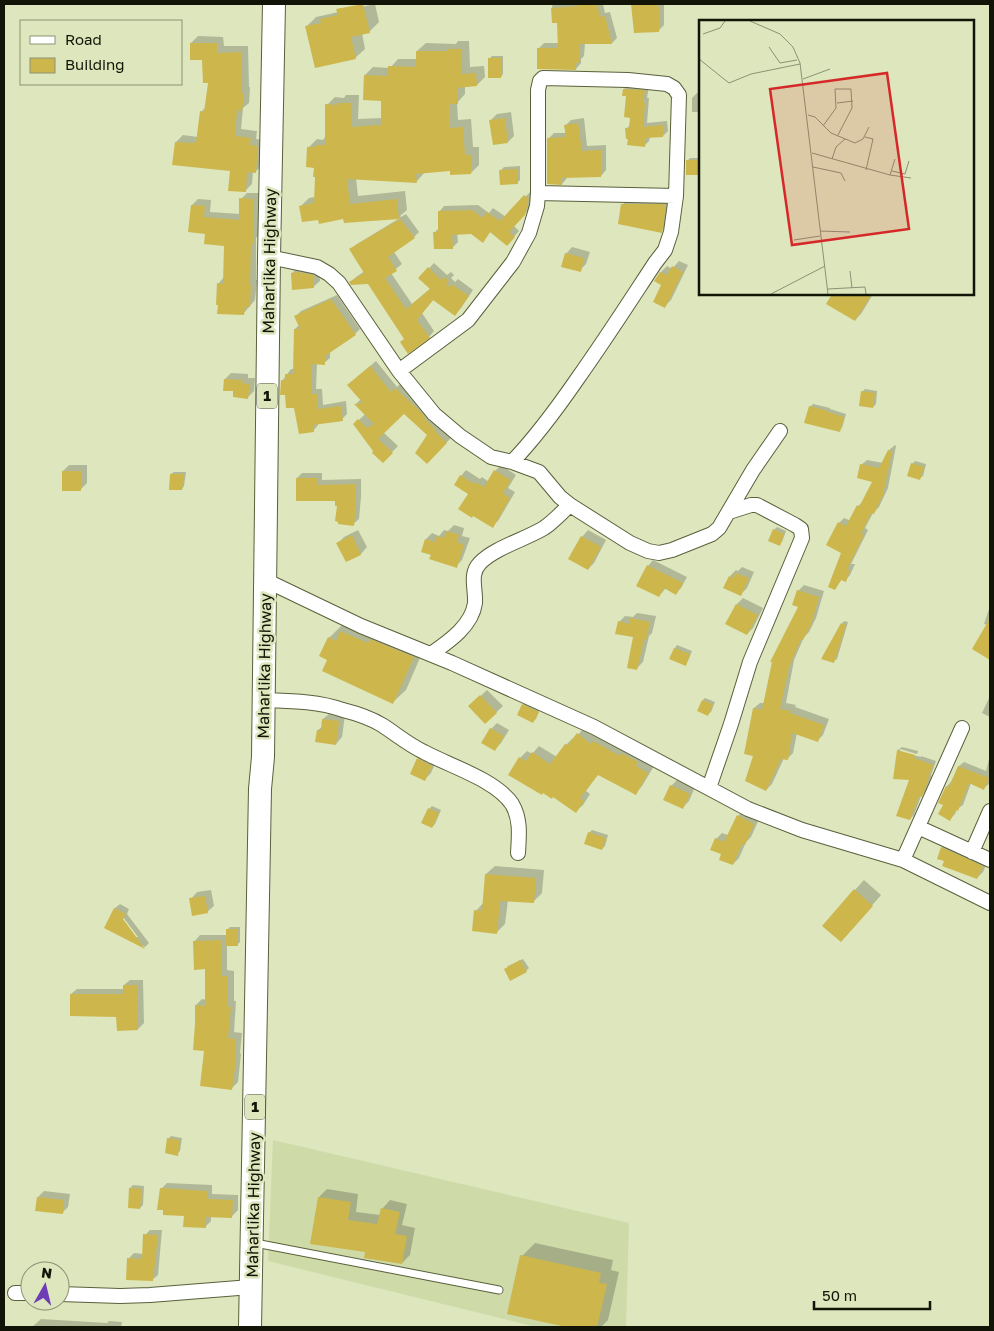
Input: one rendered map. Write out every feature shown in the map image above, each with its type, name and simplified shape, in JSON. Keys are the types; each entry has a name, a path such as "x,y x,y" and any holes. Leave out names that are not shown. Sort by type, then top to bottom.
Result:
{"highway":[{"name":"Maharlika Highway","path":"250,1327 260,789 263,757 274,4"}],"street":[{"path":"399,372 468,320 523,246 537,206 538,90 540,81 543,78 628,80 667,84 674,88 678,95 676,196 671,232 665,250 555,411 531,442 512,462"},
{"path":"538,193 676,196"},
{"path":"269,257 317,267 329,274 338,283 399,372 434,414 460,436 491,456 539,472 560,497 570,505 630,543 648,551 660,553 672,550 712,534 720,528 753,470 780,431"},
{"path":"431,654 463,628 469,618 474,605 474,572 479,564 488,556 545,527 570,505"},
{"path":"709,788 750,662 802,538 801,529 795,524 757,505 751,505 730,512"},
{"path":"265,580 361,626 431,654 594,726 748,809 802,830 903,860 990,902"},
{"path":"264,700 308,702 342,709 380,724 421,751 494,787 506,797 518,817 518,853"},
{"path":"903,860 962,728"},
{"path":"972,852 990,811"},
{"path":"918,827 990,860"},
{"path":"70,1294 150,1295 251,1288"},
{"path":"15,1293 20,1293"}],"lane":[{"path":"252,1243 499,1290"}],"shaded area":[{"path":"273,1140 629,1223 626,1327 536,1327 268,1261"}],"building":[{"path":"363,4 370,33 351,37 356,59 315,68 305,26 321,23 320,19 338,15 336,9"},
{"path":"577,4 597,4 600,17 605,16 612,44 580,44 579,63 576,63 576,70 537,69 537,48 558,48 557,23 552,23 551,8 578,6"},
{"path":"631,4 658,4 660,16 659,32 634,33"},
{"path":"190,43 217,43 217,53 242,52 242,93 244,93 242,111 237,110 235,136 251,138 250,145 258,146 256,173 247,172 246,192 228,191 230,171 172,165 175,142 196,143 200,111 204,112 208,83 203,83 202,60 190,60"},
{"path":"448,49 461,49 462,74 476,73 477,86 457,88 458,104 449,104 450,128 463,127 465,155 471,155 471,174 450,175 450,171 416,174 417,183 347,179 350,204 397,199 399,219 344,223 343,219 319,224 318,220 302,222 299,206 314,203 314,168 306,167 307,147 325,145 325,104 351,103 351,127 381,125 381,101 363,100 364,75 388,76 388,66 416,67 416,51 448,51"},
{"path":"488,58 501,58 501,78 488,78"},
{"path":"623,89 645,90 643,127 663,125 663,137 646,138 645,147 627,145 628,139 626,139 625,128 629,128 630,118 624,117 626,96 622,96"},
{"path":"505,118 508,143 493,145 489,120"},
{"path":"578,123 582,151 601,150 601,177 562,178 562,185 547,184 547,138 566,137 564,125"},
{"path":"686,160 699,160 699,175 686,175"},
{"path":"517,169 518,184 500,185 499,170"},
{"path":"524,195 529,199 525,215 509,232 515,237 507,246 490,232 483,243 471,234 452,235 453,249 434,249 433,232 438,232 438,211 472,210 483,218 487,212 500,221"},
{"path":"239,198 254,199 250,307 245,307 244,315 217,314 217,283 223,284 224,246 204,244 205,234 188,232 191,205 205,206 204,217 239,220"},
{"path":"621,204 665,204 662,233 618,224"},
{"path":"400,219 415,238 388,257 397,271 385,278 406,309 430,289 418,278 428,267 441,280 444,277 449,281 446,285 449,287 451,284 469,296 455,316 433,300 417,320 430,338 408,354 400,342 404,339 368,284 351,285 349,282 364,273 349,249"},
{"path":"565,253 584,258 581,272 561,267"},
{"path":"672,266 683,272 665,308 653,302 661,285 654,281 660,272 667,275"},
{"path":"298,272 313,275 314,288 292,290 291,273"},
{"path":"831,295 871,295 855,321 826,304"},
{"path":"331,299 356,335 325,356 325,365 312,364 311,394 318,394 318,409 341,406 343,421 313,425 314,432 299,434 294,408 286,408 285,395 280,395 281,380 285,380 285,374 293,374 294,329 300,329 294,316"},
{"path":"370,366 391,392 395,388 424,415 434,430 447,443 427,464 415,453 427,435 404,414 378,439 393,453 383,463 372,453 373,451 353,424 358,419 367,428 374,424 354,404 363,403 347,385"},
{"path":"224,379 243,380 242,383 250,384 248,399 233,397 233,391 223,391"},
{"path":"861,391 875,393 873,408 859,406"},
{"path":"809,406 844,417 840,432 804,423"},
{"path":"888,450 892,451 883,495 874,514 871,513 861,534 864,535 847,569 850,570 846,582 841,580 835,590 828,587 841,553 826,545 838,522 846,526 857,505 859,507 872,482 857,478 860,464 879,468"},
{"path":"911,463 924,467 920,480 907,476"},
{"path":"494,470 511,480 503,493 510,498 493,528 458,509 468,494 454,485 460,475 474,484 475,482 484,487"},
{"path":"62,471 81,471 81,491 62,491"},
{"path":"170,474 184,474 182,490 169,490"},
{"path":"296,478 317,478 317,485 356,484 354,526 338,524 335,521 337,506 335,506 335,501 296,501"},
{"path":"773,529 784,534 780,546 768,541"},
{"path":"447,531 459,535 457,542 464,545 457,568 429,559 431,555 421,552 425,539 435,542 437,536 444,538"},
{"path":"352,535 361,555 346,562 336,543"},
{"path":"581,536 601,547 588,570 568,559"},
{"path":"647,565 683,583 676,595 664,588 659,597 636,586"},
{"path":"735,573 749,578 741,596 723,588 729,576 733,578"},
{"path":"797,590 819,597 811,625 803,640 801,639 789,667 780,709 791,711 790,713 824,725 818,742 792,733 788,760 781,759 766,791 745,781 753,756 744,754 753,708 762,710 772,662 770,662 798,607 792,605"},
{"path":"736,604 758,615 747,635 725,624"},
{"path":"630,618 650,622 637,670 627,668 633,637 615,634 618,621 629,624"},
{"path":"990,618 990,660 972,649"},
{"path":"841,623 846,625 834,663 821,659"},
{"path":"340,631 368,643 370,639 414,657 393,704 322,671 327,660 319,656 328,637 336,641"},
{"path":"674,648 690,654 686,666 669,659"},
{"path":"480,695 497,713 485,724 468,706"},
{"path":"702,700 713,704 708,716 697,711"},
{"path":"522,704 539,712 533,723 517,715"},
{"path":"322,719 339,721 336,745 315,742 317,730 321,730"},
{"path":"490,728 504,736 495,751 481,743"},
{"path":"577,733 591,744 593,741 620,756 621,753 638,762 636,766 648,773 636,795 598,775 580,798 584,801 576,813 553,797 552,799 543,793 542,795 508,775 519,757 526,761 532,752 550,764 565,744 568,745"},
{"path":"897,750 915,755 914,758 933,765 922,797 919,796 910,820 896,816 909,780 893,779"},
{"path":"417,758 432,766 425,781 410,774"},
{"path":"958,766 989,778 984,790 969,783 958,811 956,810 950,821 938,814 943,805 938,803 946,786 949,787"},
{"path":"670,785 690,794 683,809 663,800"},
{"path":"428,808 439,813 432,828 421,823"},
{"path":"737,815 754,824 745,845 742,844 733,865 719,860 721,854 710,850 715,838 724,842"},
{"path":"588,832 606,838 602,850 584,844"},
{"path":"941,847 983,866 977,879 942,866 944,861 937,859"},
{"path":"485,874 536,878 534,903 500,901 497,934 472,931 474,910 482,911"},
{"path":"854,889 873,906 841,942 822,926"},
{"path":"205,896 208,913 192,916 189,898"},
{"path":"114,908 126,914 123,919 145,949 104,928"},
{"path":"226,929 238,929 238,946 226,946"},
{"path":"221,940 221,976 228,976 228,1007 231,1007 228,1038 236,1039 236,1060 232,1090 200,1086 204,1051 193,1050 195,1005 205,1006 205,969 194,970 193,941"},
{"path":"520,960 527,972 510,981 504,969"},
{"path":"123,985 138,985 138,1030 117,1031 116,1017 70,1016 70,994 123,994"},
{"path":"167,1138 180,1140 178,1156 165,1153"},
{"path":"129,1188 142,1189 140,1209 128,1208"},
{"path":"160,1188 207,1191 207,1199 233,1200 232,1218 206,1217 206,1228 183,1227 184,1216 163,1215 163,1210 157,1210"},
{"path":"37,1197 64,1200 63,1214 35,1211"},
{"path":"318,1197 351,1202 348,1220 377,1224 381,1208 400,1212 395,1234 407,1236 402,1264 364,1258 365,1252 310,1244"},
{"path":"143,1234 158,1235 153,1281 126,1280 127,1258 142,1259"},
{"path":"520,1255 601,1273 599,1283 607,1284 597,1327 566,1327 507,1314"}]}
